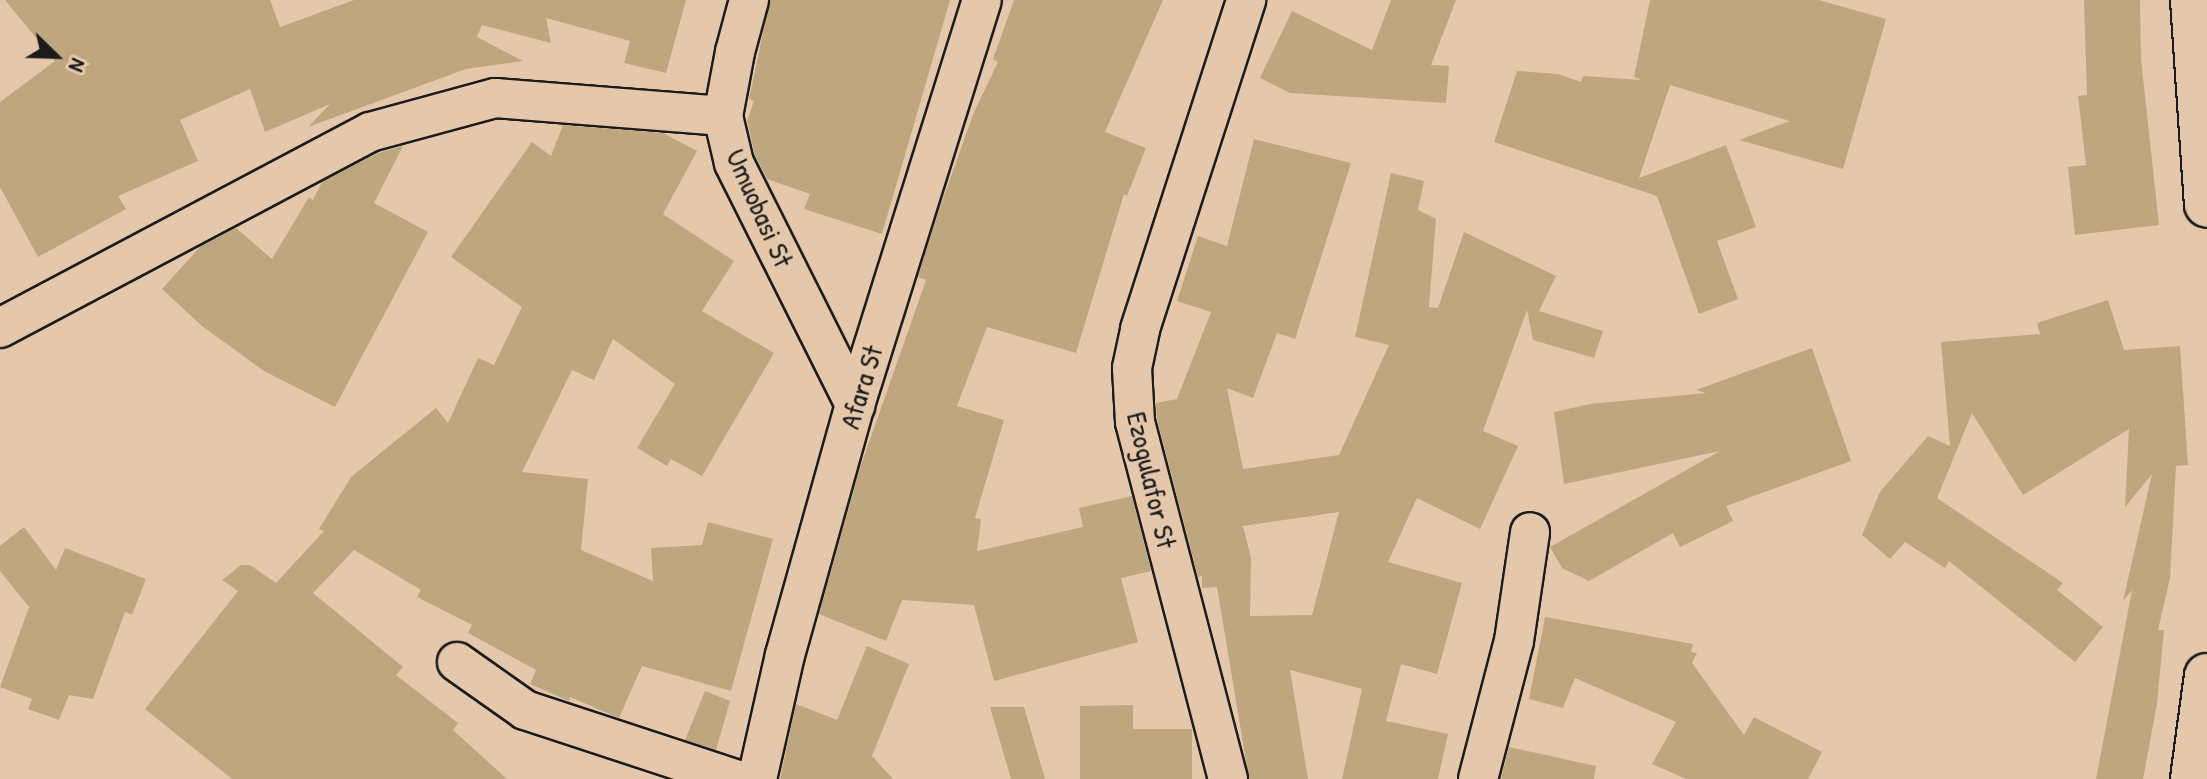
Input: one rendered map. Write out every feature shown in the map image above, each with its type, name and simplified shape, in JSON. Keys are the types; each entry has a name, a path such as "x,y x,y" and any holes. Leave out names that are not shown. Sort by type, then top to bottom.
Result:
{"main road":[{"path":"2198,4 2207,205"},
{"path":"2193,779 2207,676"}],"street":[{"name":"Umuobasi St","path":"749,0 723,116 734,163 855,405"},
{"name":"Afara St","path":"757,779 785,655 855,405 982,0"},
{"name":"Ezogulafor St","path":"1228,779 1135,422 1132,368 1140,329 1246,0"},
{"path":"0,328 370,132 495,98 723,116"},
{"path":"1478,779 1514,641 1530,532"},
{"path":"457,662 525,710 735,779"}],"building":[{"path":"5,0 270,0 280,27 354,0 686,0 666,73 624,63 630,41 546,18 551,43 482,25 477,37 523,61 466,69 308,127 330,104 265,132 250,89 180,120 198,161 118,196 126,209 38,257 0,187 0,102 55,61"},
{"path":"770,0 950,0 882,234 804,209 810,194 767,179 755,155 747,121 754,101 749,99"},
{"path":"1014,0 1163,0 1105,132 1146,148 1127,196 1124,194 1076,353 987,327 957,406 1004,420 975,518 981,519 977,551 1083,527 1079,508 1132,496 1151,571 1121,578 1138,642 994,681 974,605 902,600 886,641 819,614 860,468 926,280 918,277 939,210 974,112 998,62 993,59"},
{"path":"1391,0 1456,0 1431,65 1449,66 1446,103 1290,93 1260,78 1292,11 1372,50"},
{"path":"1650,0 1819,0 1886,19 1843,169 1739,140 1790,121 1670,85 1639,178 1726,145 1756,227 1717,241 1738,299 1699,314 1657,196 1494,142 1517,71 1558,74 1581,82 1583,76 1641,80 1634,77"},
{"path":"2084,0 2140,0 2141,59 2159,225 2075,235 2068,167 2086,165 2078,96 2087,95"},
{"path":"563,125 663,133 697,151 663,214 734,261 702,311 774,353 702,476 671,459 667,466 637,448 675,384 613,339 594,380 572,370 522,472 588,479 581,550 653,581 651,548 702,545 708,522 773,539 731,691 642,666 619,718 570,697 569,701 530,684 536,670 468,633 472,625 417,597 421,590 354,550 313,593 403,667 396,675 458,723 453,730 507,779 232,779 145,709 238,591 222,580 241,565 250,565 276,583 324,531 319,529 351,477 436,408 448,423 478,358 494,365 522,307 451,257 532,142 551,156"},
{"path":"1254,139 1351,163 1295,339 1277,333 1253,398 1227,388 1243,469 1339,455 1389,345 1355,337 1391,173 1424,181 1418,210 1436,219 1429,307 1438,308 1464,232 1556,276 1539,311 1603,331 1594,358 1533,340 1527,310 1483,431 1518,446 1480,529 1417,498 1388,562 1462,583 1437,674 1401,664 1386,721 1448,734 1438,779 1342,779 1362,689 1290,670 1308,779 1249,779 1217,587 1202,588 1202,576 1198,577 1157,419 1156,403 1177,399 1211,312 1177,301 1198,236 1227,246","holes":["1339,512 1312,615 1250,616 1251,558 1243,526"]},
{"path":"403,146 374,203 428,232 335,407 264,371 202,326 162,289 200,247 236,228 272,259 309,197 313,200 322,182 378,153"},
{"path":"2108,300 2124,350 2180,346 2188,465 2176,466 2170,578 2158,630 2164,630 2157,704 2143,779 2096,779 2132,590 2123,601 2152,474 2125,507 2129,429 2023,495 1972,413 1937,498 2063,583 2057,590 2103,627 2075,662 1949,561 1945,568 1905,542 1890,559 1862,535 1880,492 1928,436 1950,446 1941,342 2040,334 2037,323"},
{"path":"1812,348 1851,461 1726,506 1733,521 1680,547 1673,533 1589,581 1562,568 1550,547 1720,451 1564,484 1554,412 1590,404 1706,393 1696,390"},
{"path":"24,527 56,570 65,548 146,579 132,615 125,612 93,699 69,695 59,720 28,709 32,699 0,687 29,607 0,571 0,546"},
{"path":"1545,617 1693,644 1691,652 1697,653 1692,663 1744,735 1754,717 1822,752 1808,779 1686,779 1652,764 1676,722 1575,678 1563,708 1529,699"},
{"path":"867,646 909,664 872,756 893,779 780,779 796,704 837,720"},
{"path":"705,691 730,701 716,750 685,740"},
{"path":"1133,705 1133,729 1192,729 1192,779 1080,779 1080,706"},
{"path":"990,707 1024,707 1045,779 1011,779"},
{"path":"1509,747 1596,766 1594,779 1501,779"}]}
